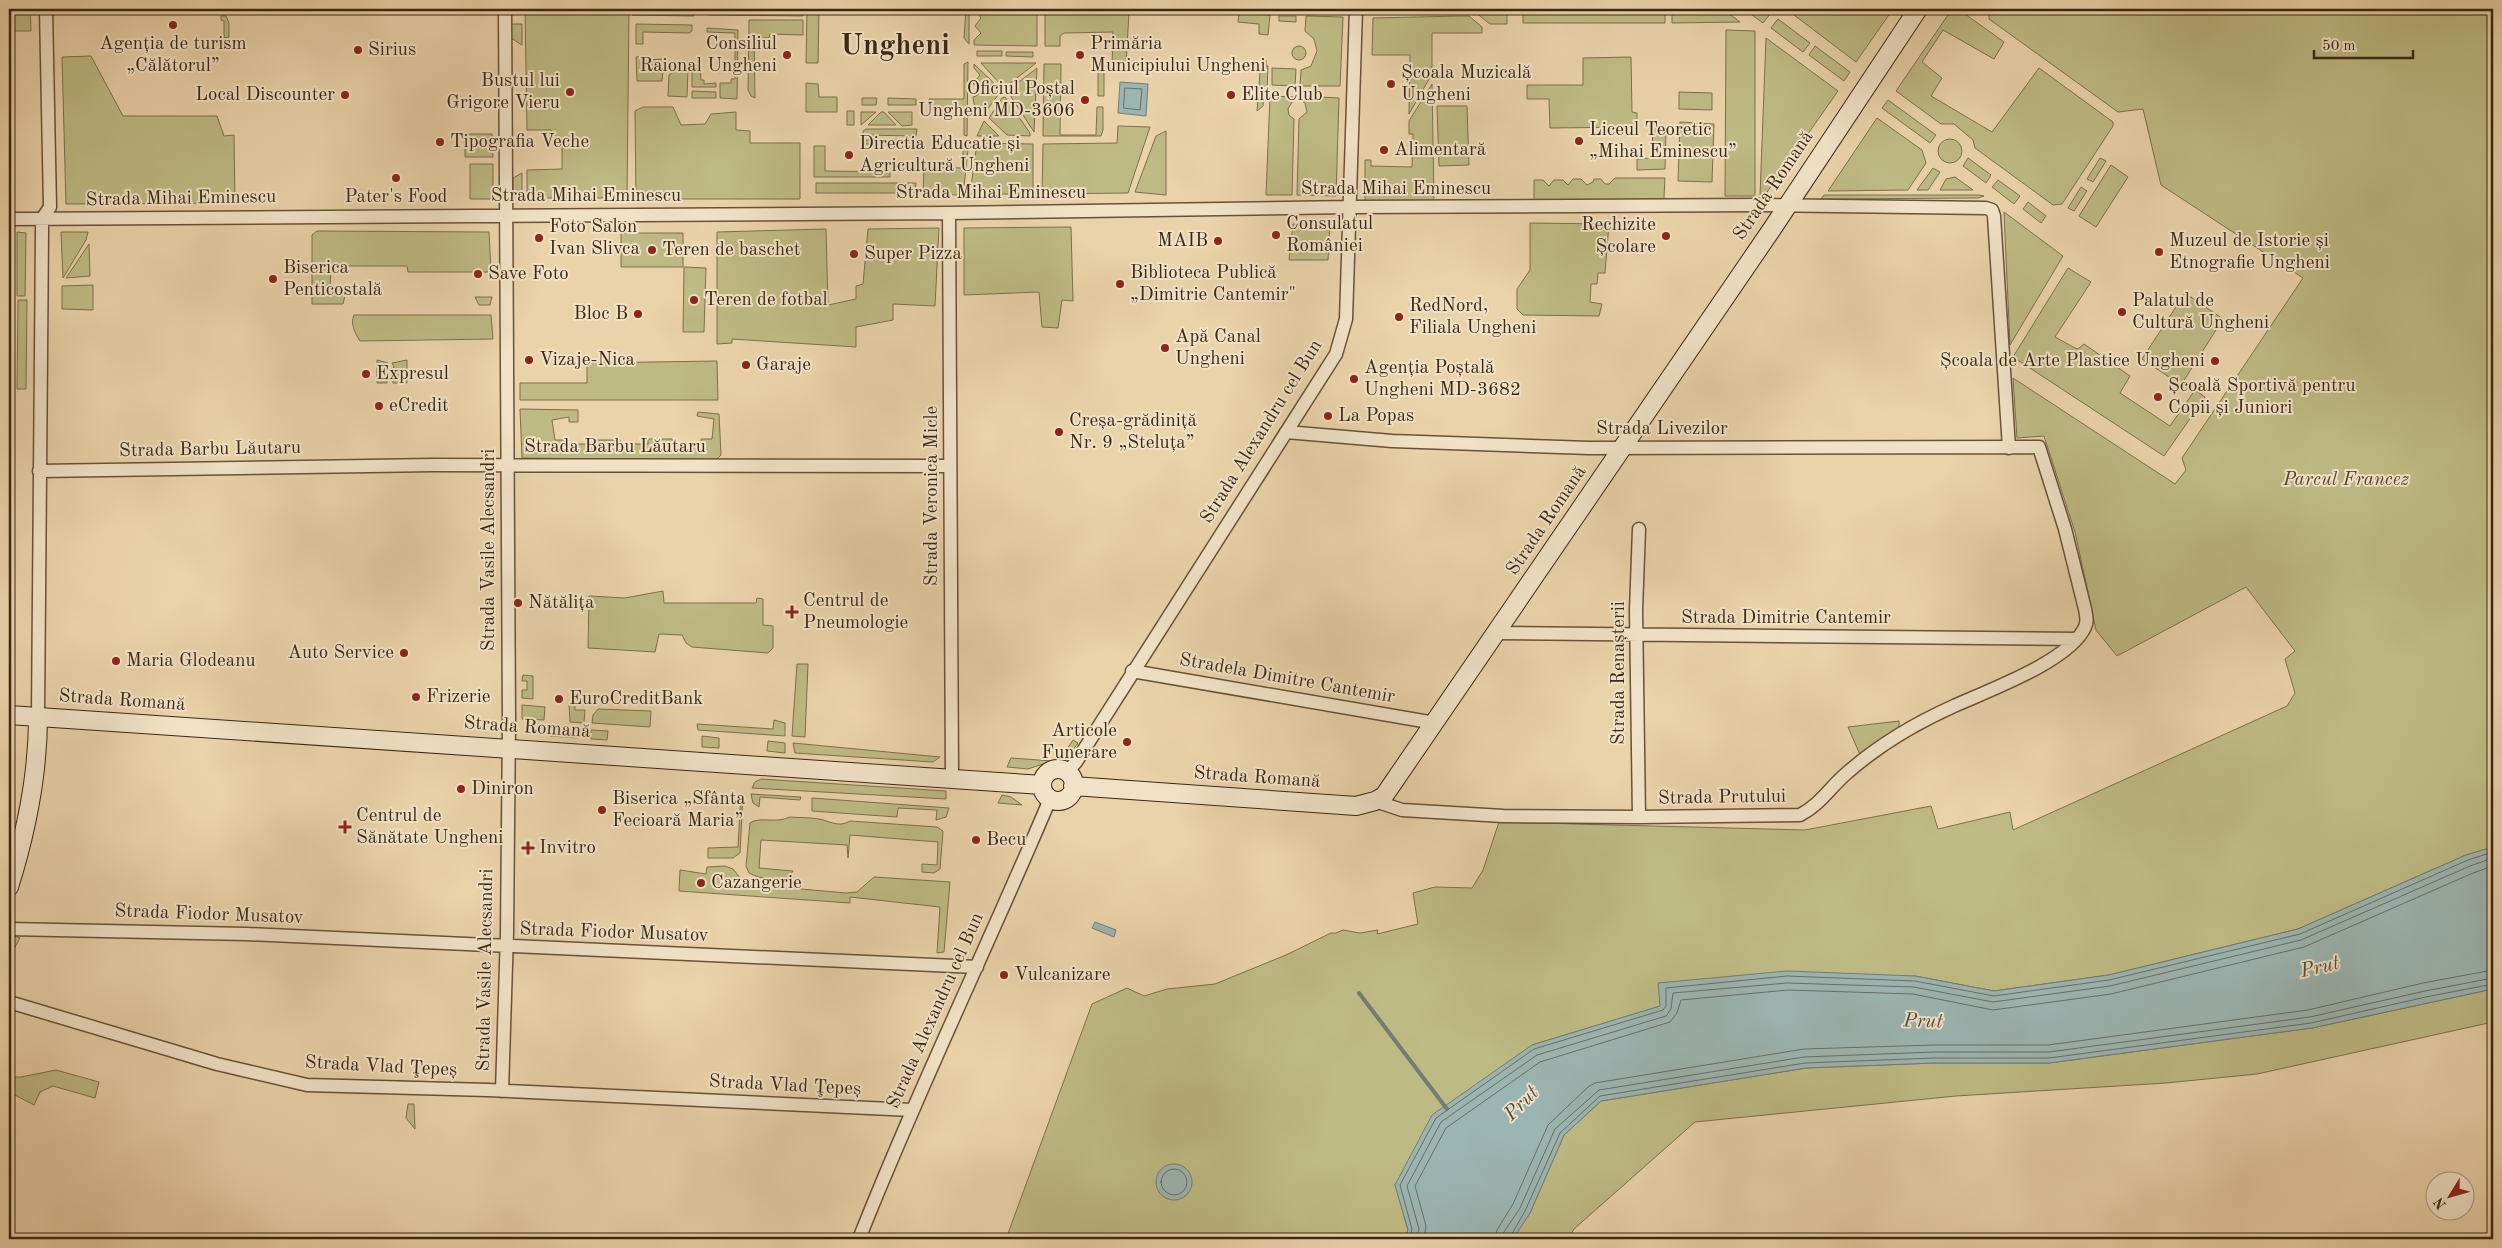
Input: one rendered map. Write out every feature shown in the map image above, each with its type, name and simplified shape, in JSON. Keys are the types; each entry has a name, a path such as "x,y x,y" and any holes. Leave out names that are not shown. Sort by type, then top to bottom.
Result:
{"main road":[{"name":"Strada Romană","path":"1070,779 1356,806 1375,802 1393,785 1918,9"},
{"name":"Strada Romană","path":"9,715 952,778 1046,792"},
{"path":"9,887 26,821 38,744 38,717"},
{"path":"1056,769 1070,779 1065,799 1046,792 1043,779 1050,770 1056,769"}],"street":[{"path":"38,717 42,219 50,207 46,9"},
{"name":"Strada Vasile Alecsandri","path":"502,1091 508,748 505,9"},
{"name":"Strada Alexandru cel Bun","path":"1070,779 1076,762 1132,671 1336,354 1346,319 1356,9"},
{"name":"Strada Mihai Eminescu","path":"9,219 949,213 1350,207 1973,207 1992,210 1994,216 2009,448"},
{"name":"Strada Veronica Micle","path":"949,213 952,778"},
{"name":"Strada Livezilor","path":"1286,432 1449,444 1622,448 2039,448 2066,529 2087,620 2085,628 2076,639"},
{"name":"Strada Barbu Lăutaru","path":"39,471 507,465 950,466"},
{"name":"Strada Renașterii","path":"1639,529 1636,636 1639,817"},
{"name":"Strada Dimitrie Cantemir","path":"1496,633 1636,636 2076,639"},
{"name":"Strada Prutului","path":"1375,802 1402,810 1503,816 1639,817 1800,814 1814,807 1847,772 1890,741 1924,720 2042,665 2062,653 2076,639"},
{"name":"Stradela Dimitre Cantemir","path":"1132,671 1435,723"},
{"name":"Strada Alexandru cel Bun","path":"859,1239 899,1138 978,967 1046,792"},
{"name":"Strada Fiodor Musatov","path":"9,929 246,934 978,967"},
{"name":"Strada Vlad Ţepeș","path":"9,1002 217,1064 307,1085 502,1091 912,1110"}],"green space":[{"path":"9,9 30,9 31,31 9,31"},
{"path":"525,9 629,9 627,198 527,198 527,170 562,169 562,144 551,130 527,130"},
{"path":"632,9 694,9 694,16 632,15"},
{"path":"708,9 803,9 803,16 708,15"},
{"path":"807,9 819,9 818,63 806,63"},
{"path":"966,9 969,9 969,44 964,38"},
{"path":"975,9 991,9 997,12 1001,9 1011,9 1014,13 1019,9 1037,9 1037,46 974,45 974,40 981,33 975,26 981,18"},
{"path":"1045,9 1061,9 1067,13 1073,9 1134,9 1134,13 1129,12 1126,65 1112,65 1113,32 1064,33 1060,36 1060,46 1045,46"},
{"path":"1471,9 1507,9 1507,24 1490,24"},
{"path":"1523,9 1665,9 1665,23 1523,23"},
{"path":"1672,9 1723,9 1740,22 1672,23"},
{"path":"1744,9 1763,9 1770,14 1763,23"},
{"path":"1786,9 1893,9 1856,62"},
{"path":"1952,9 1958,9 2004,42 1994,59 1943,30 1922,62 1942,78 1931,96 1992,132 2039,68 2113,122 2113,126 2062,204 2053,205 1975,148 1973,140 1954,124 1941,124 1896,91"},
{"name":"Parcul Francez","path":"1989,9 2493,9 2493,847 2466,855 2298,929 2109,975 1994,991 1915,976 1659,983 1661,1006 1532,1045 1395,1184 1408,1230 1404,1239 1006,1239 1092,1004 1127,988 1144,996 1167,989 1215,984 1286,955 1331,933 1343,930 1360,933 1378,930 1377,934 1418,924 1413,893 1435,887 1472,888 1483,870 1499,822 1805,830 1931,806 1938,829 2010,812 2013,830 2287,706 2295,693 2285,659 2295,651 2246,587 2117,656 2096,630 2075,532 2044,436 2017,438 2013,378 2175,484 2186,470 2182,458 2303,278 2161,185 2143,109 2118,112 1989,19"},
{"path":"1239,13 1270,15 1268,35 1259,34 1259,24 1238,22"},
{"path":"221,16 226,16 229,23 229,37 224,38 224,21 221,20"},
{"path":"1279,16 1296,16 1296,22 1279,21"},
{"path":"1306,16 1343,17 1340,86 1300,86 1301,70 1311,66 1317,51 1314,39 1305,31"},
{"path":"1469,16 1482,27 1482,33 1432,33 1432,74 1409,114 1410,55 1372,55 1373,18"},
{"path":"1778,19 1810,43 1803,52 1771,28"},
{"path":"749,20 803,20 803,35 770,34 769,38 754,38 755,98 751,96 748,90"},
{"path":"511,24 522,24 522,45 511,38"},
{"path":"636,24 692,25 692,31 689,33 643,32 643,44 636,44"},
{"path":"707,28 738,30 737,99 720,98 720,83 731,83 731,79 735,79 735,33 707,32"},
{"path":"1726,30 1755,31 1755,196 1725,196"},
{"path":"1766,38 1838,91 1765,195 1760,195"},
{"path":"1296,46 1302,46 1306,53 1302,60 1296,60 1292,56 1292,50"},
{"path":"1815,46 1850,72 1844,81 1809,55"},
{"path":"977,51 1002,51 1002,56 977,56"},
{"path":"1006,52 1033,52 1033,57 1006,56"},
{"path":"91,56 123,116 217,116 224,136 234,135 235,203 66,204 62,57"},
{"path":"645,56 646,60 664,59 662,81 637,81 636,57"},
{"path":"1631,57 1632,112 1637,113 1637,127 1550,128 1549,99 1527,99 1527,85 1583,85 1583,58"},
{"path":"1261,59 1266,60 1266,66 1268,66 1267,91 1264,91 1263,106 1257,111"},
{"path":"700,62 701,80 704,80 704,84 716,83 716,87 692,87 692,70"},
{"path":"968,62 967,136 964,135 964,110 929,109 929,99 964,99 964,64"},
{"path":"981,63 1036,63 1008,85 1001,85"},
{"path":"974,64 998,87 998,95 984,114 974,104 973,97 978,95 980,88 978,85 973,84 980,75 974,68"},
{"path":"1044,64 1061,64 1060,135 1096,135 1097,107 1103,107 1103,130 1101,136 1043,136"},
{"path":"1098,66 1104,66 1104,96 1098,96"},
{"path":"1037,68 1034,132 1010,95 1011,88"},
{"path":"1272,68 1296,69 1295,86 1272,85"},
{"path":"688,70 687,97 668,96 669,75 675,71"},
{"path":"806,83 818,84 819,97 837,97 837,112 806,112"},
{"path":"1432,84 1434,203 1365,202 1365,160 1371,160 1371,166 1412,167 1413,134 1409,134 1409,121"},
{"path":"692,91 716,92 716,98 692,98"},
{"path":"1679,92 1712,93 1712,110 1679,109"},
{"path":"1270,96 1295,97 1288,109 1289,115 1294,119 1292,195 1266,195"},
{"path":"1300,96 1339,98 1336,196 1297,195 1299,119 1307,112 1305,103 1300,100"},
{"path":"1005,97 1030,133 1030,136 1007,135 989,118 1002,98"},
{"path":"862,98 877,98 876,105 862,105"},
{"path":"888,98 916,99 916,105 888,105"},
{"path":"1888,100 1936,135 1930,143 1882,108"},
{"path":"1437,106 1467,106 1469,165 1439,166"},
{"path":"643,107 673,107 681,125 705,124 711,114 736,112 736,130 750,131 750,143 800,143 800,199 636,199 635,111"},
{"path":"847,111 854,111 854,125 847,125"},
{"path":"861,112 876,112 861,125"},
{"path":"881,112 884,112 896,125 868,125"},
{"path":"888,112 912,112 912,125 902,126"},
{"path":"1877,118 1922,150 1926,163 1908,190 1828,191"},
{"path":"984,121 999,136 977,136"},
{"path":"1680,122 1714,124 1712,182 1678,181"},
{"path":"1653,123 1660,125 1666,131 1665,169 1637,170 1637,159 1652,158"},
{"path":"1118,126 1150,127 1128,193 1042,194 1043,144 1117,143"},
{"path":"866,129 917,129 916,136 863,135 863,131"},
{"path":"1166,131 1166,195 1135,192 1156,136"},
{"path":"465,134 492,134 493,157 465,157"},
{"path":"1950,139 1959,142 1962,151 1959,160 1950,163 1941,160 1938,151 1941,142"},
{"path":"863,140 909,140 909,144 863,144"},
{"path":"963,141 969,141 963,195 923,194 924,167 963,168"},
{"path":"977,143 1033,144 1033,194 970,194"},
{"path":"814,146 825,146 825,171 890,172 890,177 814,177"},
{"path":"1968,158 1991,175 1986,183 1963,166"},
{"path":"2100,158 2106,161 2093,182 2087,179"},
{"path":"470,164 493,164 493,199 470,199"},
{"path":"2111,165 2128,177 2096,227 2079,216"},
{"path":"1933,168 1940,172 1928,190 1917,190"},
{"path":"522,173 522,191 513,198 513,178"},
{"path":"1955,177 1973,190 1940,190 1946,179"},
{"path":"1615,178 1665,178 1664,198 1663,200 1534,201 1534,180 1543,180 1549,186 1554,180 1563,180 1568,185 1573,179 1581,179 1587,185 1593,182 1594,179 1601,179 1605,184 1609,184"},
{"path":"1998,180 2020,196 2014,204 1992,187"},
{"path":"816,183 916,183 915,193 816,193"},
{"path":"2081,187 2087,191 2074,211 2068,208"},
{"path":"1824,195 1984,196 1978,198 1821,199"},
{"path":"2028,202 2046,216 2041,223 2023,209"},
{"path":"2004,212 2063,256 2010,345"},
{"path":"1530,223 1609,224 1605,273 1598,273 1597,284 1591,284 1590,302 1602,304 1599,316 1523,315 1517,309 1517,289 1530,270"},
{"path":"1293,224 1330,225 1328,260 1289,260"},
{"path":"1071,227 1073,301 1062,300 1058,328 1042,327 1039,292 964,295 964,228"},
{"path":"939,228 935,306 893,304 893,320 856,327 856,347 732,339 732,343 717,344 717,232 826,229 828,305 856,299 856,286 863,284 868,229"},
{"path":"317,231 489,232 491,272 408,272 407,266 331,266 330,290 346,291 343,304 312,304 312,235"},
{"path":"17,232 26,233 25,296 17,296"},
{"path":"61,232 88,232 86,240 63,278"},
{"name":"Teren de baschet","path":"621,233 683,233 683,267 621,267"},
{"path":"89,244 90,276 66,278"},
{"name":"Teren de fotbal","path":"684,267 706,268 704,332 683,332"},
{"path":"2068,268 2091,282 2055,337 2078,349 2084,344 2130,376 2120,393 2170,426 2195,390 2205,397 2164,456 2013,357"},
{"path":"93,285 93,310 62,309 62,286"},
{"path":"2185,293 2223,319 2181,385 2142,359"},
{"path":"475,297 492,297 490,305 479,305"},
{"path":"18,300 27,300 26,389 17,389"},
{"path":"9,305 11,389 9,389"},
{"path":"354,315 491,315 493,339 360,341 353,325"},
{"path":"377,360 388,363 385,367 387,383 377,383"},
{"path":"407,360 407,383 393,383 392,371 394,367 392,363"},
{"path":"717,361 718,400 520,400 520,383 587,383 587,363"},
{"path":"520,409 578,410 578,422 569,422 569,417 552,420 555,440 566,440 567,444 595,444 595,440 620,440 620,444 648,444 648,439 672,439 673,444 701,443 701,439 712,439 714,419 697,416 698,412 719,414 721,455 716,460 522,458"},
{"path":"9,491 12,491 12,531 9,531"},
{"path":"663,591 664,603 756,603 757,598 763,599 763,625 773,626 773,648 768,653 692,647 686,643 682,635 659,634 655,652 588,648 589,596 625,598"},
{"path":"797,664 808,664 805,737 792,736"},
{"path":"523,675 533,676 533,699 522,698 522,690 527,690 527,681 522,681"},
{"path":"522,705 545,707 544,720 522,719"},
{"path":"569,705 575,705 575,710 585,710 584,723 570,722"},
{"path":"598,709 651,711 650,727 592,723 593,715"},
{"path":"774,720 785,723 785,736 698,730 697,724 773,729"},
{"path":"1899,721 1899,729 1861,757 1848,727"},
{"path":"550,727 584,729 583,734 578,738 550,736"},
{"path":"591,730 608,731 607,740 591,739"},
{"path":"702,736 719,738 719,748 702,747"},
{"path":"1073,740 1078,743 1069,755 1060,760"},
{"path":"768,741 785,743 785,753 767,751"},
{"path":"793,743 940,757 933,762 795,753"},
{"path":"1011,758 1052,761 1028,769 1007,767"},
{"path":"761,779 946,791 946,799 752,788 755,782"},
{"path":"741,794 743,794 740,853 733,858 708,858 708,848 738,847"},
{"path":"751,794 801,797 800,800 760,797 759,807 753,803"},
{"path":"1002,795 1011,797 1022,805 998,803"},
{"path":"812,798 949,808 946,817 936,820 937,810 898,808 897,817 812,811"},
{"path":"790,817 815,818 838,824 850,821 937,827 943,831 940,869 934,873 922,872 922,864 937,865 938,842 850,835 848,858 847,845 761,840 759,868 793,871 787,880 758,877 749,873 746,866 750,823 758,820 779,820"},
{"path":"725,866 733,869 745,884 846,893 857,892 874,877 950,882 944,952 937,953 940,907 850,897 850,903 679,891 680,870 706,874 707,867"},
{"path":"9,934 20,938 9,958"},
{"path":"2493,989 2493,1022 2257,1074 2166,1083 1956,1096 1695,1122 1574,1229 1568,1239 1513,1239 1530,1213 1564,1135 1601,1101 1806,1068 1934,1063 2049,1063 2312,1028"},
{"path":"56,1070 99,1082 95,1098 53,1086 40,1092 34,1105 9,1092 9,1077 21,1077"},
{"path":"408,1104 414,1104 415,1129 406,1118"}],"water":[{"path":"1120,82 1148,84 1146,116 1118,113"},
{"name":"Prut","path":"2493,847 2493,989 2312,1028 2049,1063 1934,1063 1806,1068 1601,1101 1564,1135 1530,1213 1513,1239 1404,1239 1408,1230 1395,1185 1432,1115 1532,1045 1660,1006 1658,983 1787,971 1915,976 1994,991 2109,975 2298,929 2466,855"},
{"path":"1095,922 1116,930 1114,937 1092,928"},
{"path":"1174,1164 1187,1169 1192,1182 1187,1195 1174,1200 1161,1195 1156,1182 1161,1169"}],"waterway":[{"path":"1359,993 1447,1109"}],"place":[{"name":"Agenția de turism „Călătorul”","path":"173,25"},
{"name":"Sirius","path":"358,50"},
{"name":"Consiliul Raional Ungheni","path":"787,55"},
{"name":"Primăria Municipiului Ungheni","path":"1080,55"},
{"name":"Școala Muzicală Ungheni","path":"1391,84"},
{"name":"Bustul lui Grigore Vieru","path":"570,92"},
{"name":"Local Discounter","path":"345,95"},
{"name":"Elite Club","path":"1231,95"},
{"name":"Oficiul Poștal Ungheni MD-3606","path":"1085,100"},
{"name":"Liceul Teoretic „Mihai Eminescu”","path":"1579,141"},
{"name":"Tipografia Veche","path":"440,142"},
{"name":"Alimentară","path":"1384,150"},
{"name":"Directia Educatie și Agricultură Ungheni","path":"849,155"},
{"name":"Pater's Food","path":"396,178"},
{"name":"Consulatul României","path":"1276,235"},
{"name":"Rechizite Școlare","path":"1666,236"},
{"name":"Foto Salon Ivan Slivca","path":"539,238"},
{"name":"MAIB","path":"1218,241"},
{"name":"Teren de baschet","path":"652,250"},
{"name":"Muzeul de Istorie și Etnografie Ungheni","path":"2159,252"},
{"name":"Super Pizza","path":"854,254"},
{"name":"Save Foto","path":"478,274"},
{"name":"Biserica Penticostală","path":"273,279"},
{"name":"Biblioteca Publică „Dimitrie Cantemir\"","path":"1120,284"},
{"name":"Teren de fotbal","path":"694,300"},
{"name":"Palatul de Cultură Ungheni","path":"2122,312"},
{"name":"Bloc B","path":"638,314"},
{"name":"RedNord, Filiala Ungheni","path":"1399,317"},
{"name":"Apă Canal Ungheni","path":"1165,348"},
{"name":"Vizaje-Nica","path":"529,360"},
{"name":"Școala de Arte Plastice Ungheni","path":"2215,361"},
{"name":"Garaje","path":"746,365"},
{"name":"Expresul","path":"366,374"},
{"name":"Agenția Poștală Ungheni MD-3682","path":"1354,379"},
{"name":"Școală Sportivă pentru Copii și Juniori","path":"2158,397"},
{"name":"eCredit","path":"379,406"},
{"name":"La Popas","path":"1328,416"},
{"name":"Creșa-grădiniță Nr. 9 „Steluța”","path":"1059,432"},
{"name":"Nătălița","path":"518,603"},
{"name":"Centrul de Pneumologie","path":"792,612"},
{"name":"Auto Service","path":"404,653"},
{"name":"Maria Glodeanu","path":"116,661"},
{"name":"Frizerie","path":"416,697"},
{"name":"EuroCreditBank","path":"559,699"},
{"name":"Articole Funerare","path":"1127,742"},
{"name":"Diniron","path":"461,789"},
{"name":"Biserica „Sfânta Fecioară Maria”","path":"602,810"},
{"name":"Centrul de Sănătate Ungheni","path":"345,827"},
{"name":"Becu","path":"976,840"},
{"name":"Invitro","path":"528,848"},
{"name":"Cazangerie","path":"701,883"},
{"name":"Vulcanizare","path":"1004,975"}],"district":[{"name":"Ungheni","path":"895,46"}]}
